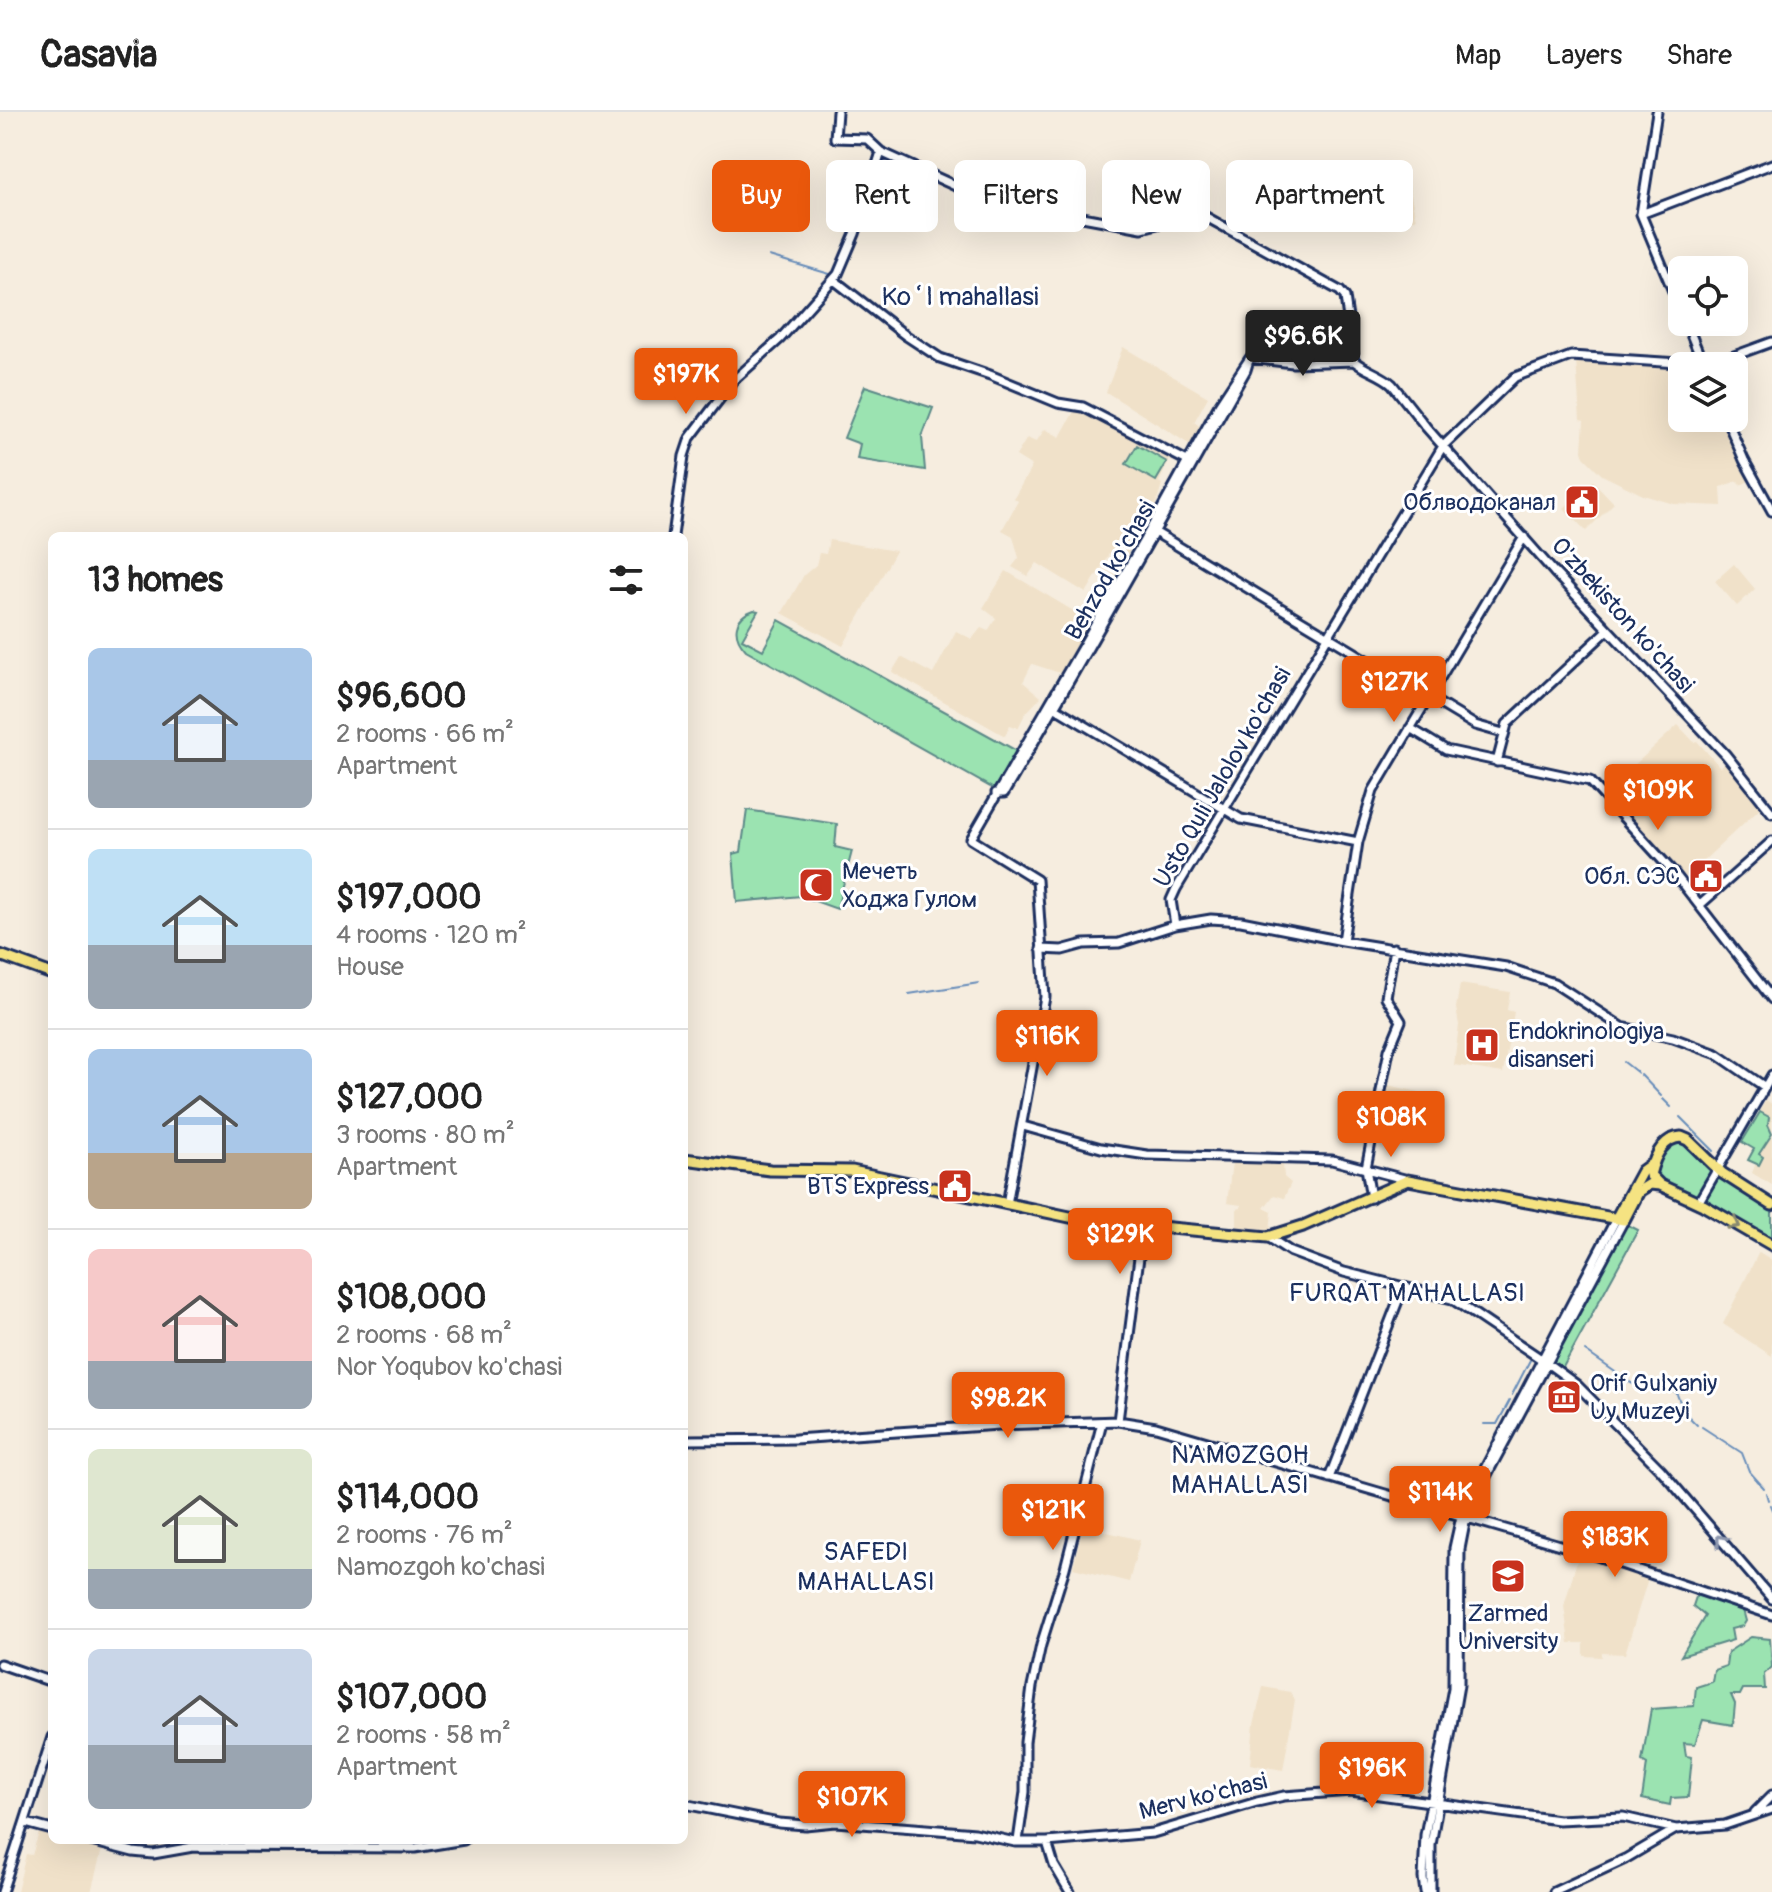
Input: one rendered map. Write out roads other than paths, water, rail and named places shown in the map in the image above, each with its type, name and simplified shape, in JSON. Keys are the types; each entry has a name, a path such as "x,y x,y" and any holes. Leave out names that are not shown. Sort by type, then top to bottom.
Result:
{"main road":[{"path":"0,955 48,973"},
{"path":"1660,1185 1650,1175 1653,1163 1664,1144 1677,1136 1688,1140 1772,1205"},
{"path":"688,1160 770,1170 852,1171 1084,1220 1268,1237 1303,1226 1408,1180 1620,1218"},
{"path":"1620,1218 1642,1171 1653,1163"},
{"path":"1620,1218 1639,1191 1650,1184 1660,1185 1772,1245"}],"street":[{"path":"837,112 835,138 867,139 881,152 991,200 1142,228 1199,213 1213,219 1343,294 1354,361"},
{"path":"1657,112 1641,214 1668,279"},
{"path":"674,532 681,473 690,438 734,380 772,348 836,277 855,234 881,152"},
{"path":"1641,214 1772,164"},
{"path":"836,277 905,335 940,358 1058,403 1083,407 1191,463"},
{"name":"Usto Quli Jalolov ko'chasi","path":"1740,352 1772,339"},
{"name":"Usto Quli Jalolov ko'chasi","path":"1175,925 1171,900 1443,446 1515,377 1564,358 1590,356 1668,362"},
{"name":"Behzod ko'chasi","path":"996,793 1004,793 1191,463 1219,405 1250,358 1293,363 1354,361"},
{"name":"O'zbekiston ko'chasi","path":"1354,361 1364,370 1392,384 1524,537 1726,755 1772,813"},
{"path":"1732,432 1772,511"},
{"path":"1153,531 1475,725 1503,733"},
{"name":"Behzod ko'chasi","path":"996,793 1153,531"},
{"path":"1343,941 1358,842 1373,791 1524,537"},
{"path":"1497,762 1507,724 1608,630"},
{"path":"1054,707 1244,820 1358,842"},
{"path":"1410,728 1446,750 1590,781 1674,873 1772,999"},
{"path":"996,793 971,839 1037,880 1046,993 1007,1204"},
{"path":"1700,905 1772,841"},
{"path":"1041,949 1062,950 1084,944 1119,943 1175,925 1211,919 1241,921 1506,967 1545,978 1622,1027 1673,1038 1717,1054 1765,1087"},
{"path":"1371,1198 1366,1168 1389,1050 1401,1021 1386,997 1394,948"},
{"path":"1698,1203 1772,1075"},
{"path":"1023,1126 1101,1148 1147,1155 1315,1159 1366,1168 1408,1180"},
{"path":"1428,1892 1423,1878 1425,1835 1434,1803 1453,1688 1454,1548 1463,1517 1620,1218"},
{"path":"1118,1421 1143,1226"},
{"path":"1268,1237 1291,1252 1344,1272 1452,1299 1545,1361 1577,1385 1660,1469 1772,1599"},
{"path":"1326,1477 1403,1288"},
{"path":"688,1440 795,1439 927,1428 1118,1421 1156,1427 1681,1583 1772,1615"},
{"path":"1018,1841 1025,1792 1025,1742 1032,1687 1102,1422"},
{"path":"0,1664 48,1681"},
{"path":"2,1892 48,1750"},
{"name":"Merv ko'chasi","path":"688,1805 779,1823 805,1825 835,1822 898,1826 1047,1842 1153,1833 1257,1802 1314,1793 1351,1791 1434,1803"},
{"path":"1434,1803 1558,1820 1623,1817 1676,1829 1721,1825 1750,1816 1772,1807 1772,1797"},
{"path":"1750,1816 1772,1797"},
{"path":"26,1823 48,1829"},
{"path":"1554,1892 1625,1859 1676,1829"},
{"path":"1047,1842 1054,1865 1070,1892"},
{"path":"102,1844 153,1854 193,1847 415,1848 440,1844"}],"waterway":[{"path":"769,256 833,275"},
{"path":"909,994 979,983"},
{"path":"1624,1062 1638,1073"},
{"path":"1641,1075 1661,1096"},
{"path":"1663,1099 1671,1107"},
{"path":"1680,1117 1714,1151"},
{"path":"1746,1183 1772,1199"},
{"path":"1585,1351 1631,1383 1649,1390 1676,1392 1684,1412 1697,1425"},
{"path":"1512,1395 1530,1360"},
{"path":"1484,1424 1497,1424 1510,1400"},
{"path":"1702,1427 1742,1453 1749,1471 1764,1488"},
{"path":"1766,1493 1768,1500"},
{"path":"1770,1505 1772,1510"}],"place":[{"name":"Облводоканал","path":"1582,502"},
{"name":"Обл. СЭС","path":"1706,876"},
{"name":"Мечеть Ходжа Гулом","path":"816,885"},
{"name":"Endokrinologiya disanseri","path":"1482,1045"},
{"name":"BTS Express","path":"955,1186"},
{"name":"Orif Gulxaniy Uy Muzeyi","path":"1564,1397"},
{"name":"Zarmed University","path":"1508,1576"}],"district":[{"name":"Koʻl mahallasi","path":"960,296"},
{"name":"FURQAT MAHALLASI","path":"1407,1292"},
{"name":"NAMOZGOH MAHALLASI","path":"1240,1469"},
{"name":"SAFEDI MAHALLASI","path":"866,1566"}]}
